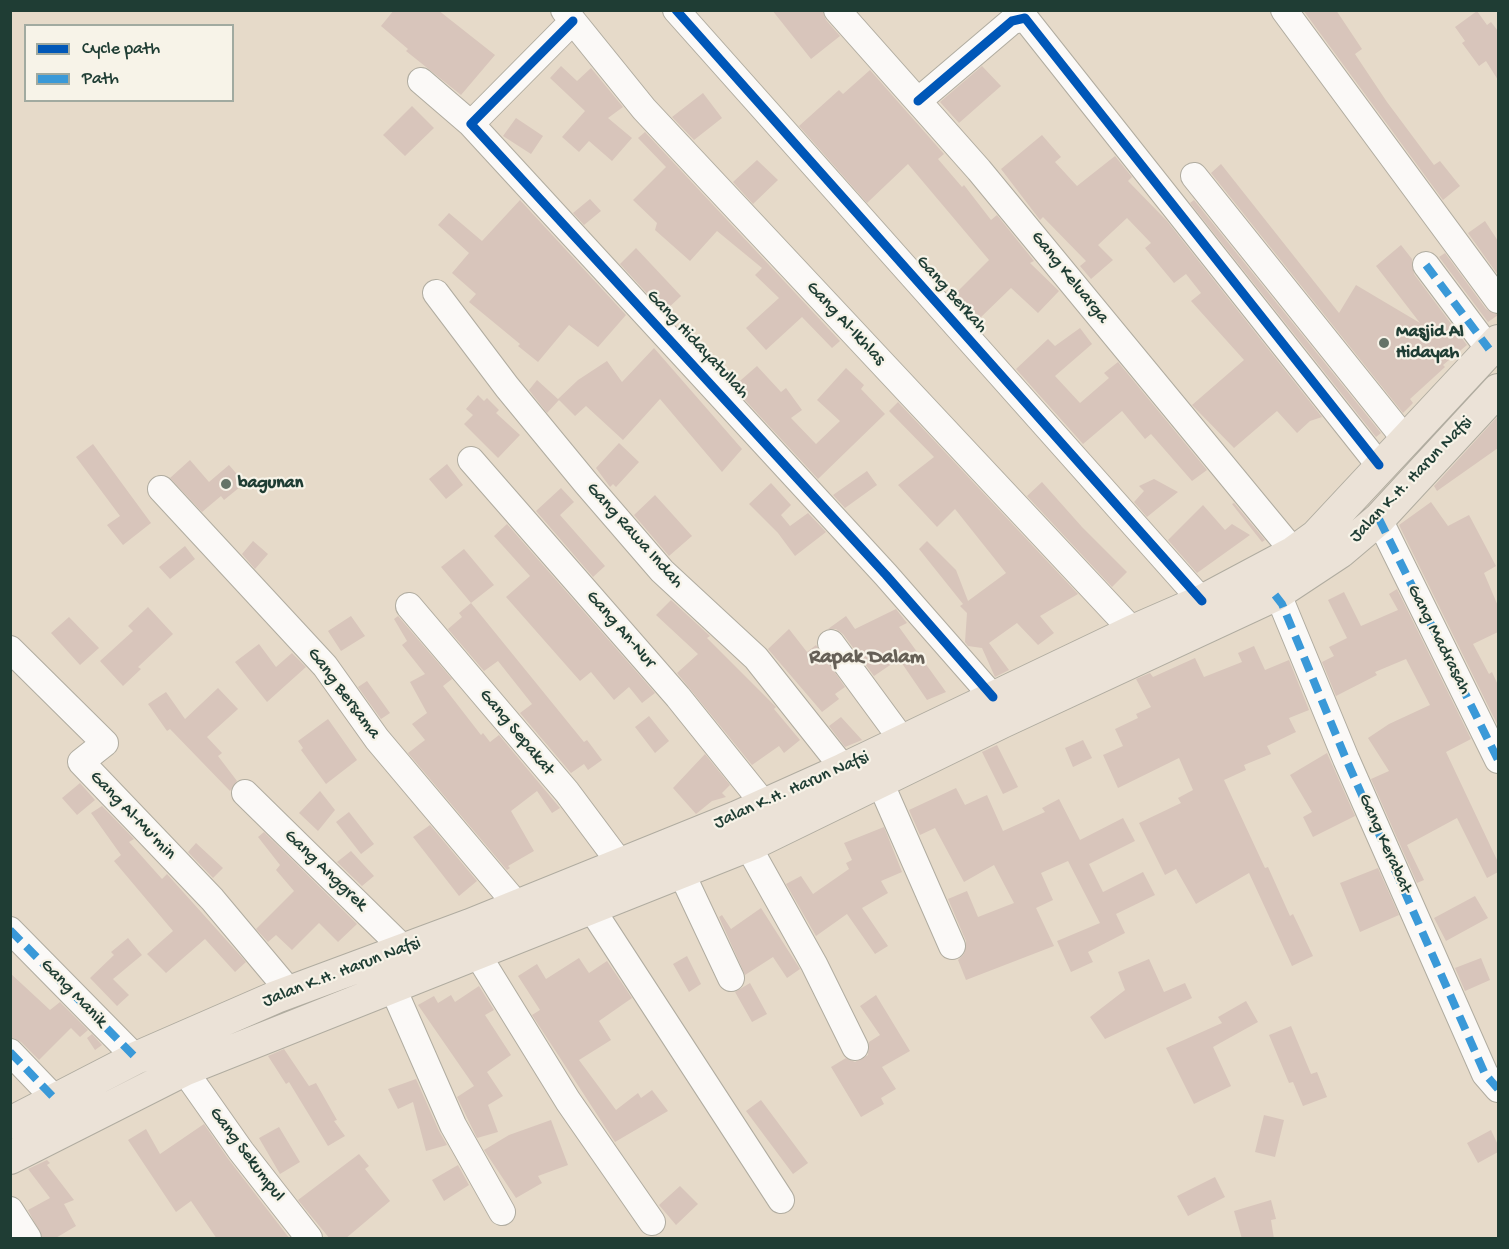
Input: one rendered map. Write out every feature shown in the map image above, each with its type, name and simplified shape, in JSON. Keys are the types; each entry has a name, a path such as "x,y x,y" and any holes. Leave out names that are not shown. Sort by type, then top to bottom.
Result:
{"main road":[{"name":"Jalan K.H. Harun Nafsi","path":"10,1158 184,1070 476,952 748,846 834,784 903,741 1133,631 1202,601 1294,552 1316,536 1379,465 1494,345"},
{"name":"Jalan K.H. Harun Nafsi","path":"10,1123 136,1058 290,992 517,905 764,804 834,784 880,782 1275,595 1340,552 1379,519 1498,390"}],"street":[{"name":"Gang Berkah","path":"676,10 1202,601"},
{"name":"Gang Keluarga","path":"837,10 979,170 1294,552"},
{"path":"1284,10 1498,300"},
{"path":"471,124 568,16"},
{"name":"Gang Al-Ikhlas","path":"568,16 644,109 1133,631"},
{"path":"918,101 1012,21 1025,18 1379,465"},
{"name":"Gang Hidayatullah","path":"421,81 471,124 886,575 993,697"},
{"path":"1194,176 1405,439"},
{"path":"1426,265 1494,345"},
{"name":"Gang Rawa Indah","path":"436,293 507,387 662,571 756,658 834,784"},
{"name":"Gang An-Nur","path":"471,460 678,697 764,804"},
{"name":"Gang Bersama","path":"161,489 325,666 377,740 517,905"},
{"name":"Gang Madrasah","path":"1379,519 1498,760"},
{"name":"Gang Kerabat","path":"1275,595 1282,604 1346,759 1485,1074 1498,1089"},
{"name":"Gang Sepakat","path":"409,606 567,792 620,862"},
{"path":"831,643 903,741"},
{"name":"Gang Al-Mu'min","path":"10,649 105,742 81,762 212,899 290,992"},
{"path":"880,782 952,946"},
{"name":"Gang Anggrek","path":"245,793 404,949"},
{"path":"748,846 814,964 855,1047"},
{"path":"681,872 731,978"},
{"path":"591,908 780,1200"},
{"name":"Gang Manik","path":"10,930 136,1058"},
{"path":"476,952 568,1101 652,1222"},
{"path":"392,986 453,1125 502,1212"},
{"path":"10,1052 56,1100"},
{"name":"Gang Sekumpul","path":"184,1070 309,1239"},
{"path":"10,1210 28,1239"}],"building":[{"path":"394,10 438,10 495,55 461,95 406,51 408,49 381,26"},
{"path":"772,10 822,10 826,20 840,36 811,59"},
{"path":"1303,10 1336,10 1362,49 1355,54 1387,102 1434,165 1440,161 1460,186 1443,200"},
{"path":"1477,11 1487,25 1491,22 1498,31 1498,80 1486,61 1479,66 1462,43 1465,41 1455,27"},
{"path":"561,66 577,81 591,68 623,107 608,118 632,138 612,161 589,141 579,152 562,137 585,111 550,78"},
{"path":"982,66 1001,86 959,123 940,102"},
{"path":"870,70 944,154 938,159 962,187 964,185 991,220 997,215 1034,261 1030,263 1059,291 1038,313 1011,288 980,318 955,294 989,260 908,164 867,203 799,126 839,90 843,94"},
{"path":"703,93 722,118 694,140 672,117"},
{"path":"412,106 434,128 405,156 383,135"},
{"path":"516,118 543,136 531,154 503,136"},
{"path":"645,132 840,341 832,348 802,317 766,350 746,328 779,298 755,275 762,268 717,231 690,261 655,230 657,223 633,200 666,167 638,138"},
{"path":"1042,135 1061,157 1055,162 1077,186 1115,156 1132,177 1128,181 1167,221 1322,417 1310,421 1297,433 1277,411 1234,448 1192,405 1244,360 1191,301 1201,293 1186,274 1174,283 1145,248 1151,243 1127,218 1098,245 1113,260 1091,279 1080,266 1086,261 1043,217 1040,220 1001,169"},
{"path":"757,160 778,180 753,204 733,182"},
{"path":"1221,164 1339,313 1356,285 1420,323 1376,266 1401,245 1412,259 1414,274 1467,345 1443,365 1445,367 1410,399 1413,403 1403,413 1211,173"},
{"path":"590,199 601,211 584,225 573,213"},
{"path":"520,200 626,315 598,347 569,325 538,362 469,302 476,294 452,273 469,253 438,225 449,213 482,241"},
{"path":"1194,200 1381,433 1376,437 1190,203"},
{"path":"1485,221 1498,241 1498,275 1468,233"},
{"path":"636,248 681,296 664,312 620,264"},
{"path":"1445,253 1486,309 1498,315 1488,322 1439,257"},
{"path":"1080,328 1092,344 1055,376 1080,403 1109,378 1104,373 1118,362 1207,470 1192,481 1151,434 1145,439 1122,411 1083,444 1016,369 1048,339 1055,346"},
{"path":"654,348 742,449 722,472 660,399 623,440 586,406 575,416 558,399 578,380 607,361 622,382"},
{"path":"757,366 781,392 786,388 802,410 791,418 816,444 840,421 817,400 846,368 864,385 861,389 885,414 818,479 733,387"},
{"path":"537,380 559,400 547,413 529,390"},
{"path":"478,395 484,401 487,398 499,410 496,413 520,435 498,458 464,424 473,415 466,409"},
{"path":"898,402 1078,594 1040,616 1054,633 1038,645 1017,623 989,643 1009,670 995,677 982,648 968,646 965,642 967,613 960,606 963,604 919,549 927,541 956,570 968,601 1006,573 955,509 937,527 898,485 934,457 889,411"},
{"path":"1498,416 1498,448 1437,491 1434,486"},
{"path":"619,443 639,462 616,487 613,484 610,487 596,468"},
{"path":"93,444 151,523 123,545 107,525 120,516 76,457"},
{"path":"190,460 209,482 229,465 242,480 240,487 224,500 221,496 202,512 170,478"},
{"path":"447,464 463,485 446,499 429,479"},
{"path":"867,471 877,485 845,508 833,495"},
{"path":"1154,479 1178,492 1147,517 1134,502 1144,491 1139,486"},
{"path":"1042,482 1082,527 1127,572 1112,587 1027,496"},
{"path":"771,483 791,505 781,515 790,526 808,513 826,532 795,556 778,533 749,504"},
{"path":"561,488 574,502 560,515 605,566 593,577 536,511"},
{"path":"655,495 692,536 669,556 634,515"},
{"path":"1431,502 1448,526 1469,515 1496,566 1484,573 1498,606 1498,632 1473,644 1489,674 1492,672 1498,685 1498,726 1399,525"},
{"path":"1234,503 1265,540 1262,542 1232,504"},
{"path":"1203,505 1225,530 1232,524 1250,535 1197,573 1168,540"},
{"path":"507,524 655,693 642,703 629,687 614,700 591,672 580,681 506,597 530,576 494,536"},
{"path":"253,541 268,554 255,569 242,554"},
{"path":"185,546 195,559 170,579 159,567"},
{"path":"464,549 494,585 471,603 441,567"},
{"path":"1397,589 1471,739 1446,752 1498,862 1498,872 1487,878 1457,818 1407,845 1424,880 1417,883 1371,779 1389,771 1368,738 1389,724 1430,705 1406,659 1375,672 1377,675 1336,696 1322,662 1334,656 1329,647 1347,638 1328,600 1344,592 1361,626 1398,610 1389,594"},
{"path":"671,600 710,636 707,638 776,707 774,709 800,740 784,753 779,746 752,765 677,673 698,654 656,615"},
{"path":"471,603 584,742 587,740 602,760 588,770 584,764 571,773 520,713 532,704 498,661 484,671 448,629 462,617 459,613"},
{"path":"148,607 173,634 138,667 141,669 123,686 100,661 133,631 128,626"},
{"path":"896,609 907,623 899,627 946,692 927,700 899,659 874,676 843,634 836,629 828,629 846,616 855,629"},
{"path":"351,616 365,636 341,651 328,631"},
{"path":"398,616 452,679 443,686 481,735 483,733 490,742 499,735 560,808 552,813 537,791 511,811 534,851 508,866 510,868 507,870 408,753 425,740 412,724 427,713 410,682 425,674 402,645 407,641 394,619"},
{"path":"69,617 99,648 80,665 51,633"},
{"path":"789,629 807,652 816,645 845,687 835,694 839,699 822,712 768,649"},
{"path":"259,644 276,667 292,653 306,667 267,702 235,662"},
{"path":"1254,646 1265,670 1289,660 1309,710 1289,718 1296,732 1267,746 1271,754 1244,765 1246,770 1224,780 1265,868 1268,867 1290,916 1293,914 1313,956 1292,966 1249,873 1196,904 1176,869 1165,875 1139,823 1181,803 1178,798 1193,790 1179,758 1118,788 1103,755 1123,746 1115,729 1138,718 1136,714 1151,707 1136,679 1150,673 1153,677 1195,658 1204,677 1242,662 1238,653"},
{"path":"367,681 390,713 381,719 358,687"},
{"path":"218,688 238,709 207,737 222,753 218,756 237,781 230,791 170,729 167,731 148,704 166,692 185,719"},
{"path":"649,716 669,741 655,753 635,727"},
{"path":"841,717 862,740 845,747 829,726"},
{"path":"328,719 357,760 326,784 301,750 303,748 298,741"},
{"path":"1083,740 1092,758 1073,767 1065,748"},
{"path":"997,745 1018,787 1003,794 982,752"},
{"path":"1327,753 1355,816 1313,837 1303,817 1312,812 1290,775"},
{"path":"705,754 730,785 722,793 726,797 712,801 696,814 673,788"},
{"path":"80,783 95,800 77,815 62,798"},
{"path":"956,788 965,805 987,795 1003,831 1045,812 1042,808 1059,799 1080,840 1123,818 1135,841 1089,864 1103,892 1143,872 1155,895 1116,914 1125,933 1088,952 1093,962 1071,972 1057,941 1100,923 1068,861 1041,873 1053,900 1036,908 1054,946 966,980 958,960 964,954 966,941 948,899 967,891 978,917 1014,903 994,865 964,882 935,828 920,835 909,810"},
{"path":"320,791 335,810 318,831 299,813"},
{"path":"102,806 134,839 129,842 162,879 167,874 246,962 235,972 205,939 166,973 147,954 173,931 114,861 121,855 91,813"},
{"path":"349,812 374,844 361,854 336,822"},
{"path":"430,825 477,881 459,896 413,837"},
{"path":"884,827 902,872 881,881 888,893 862,908 888,946 875,954 847,914 816,936 786,884 801,876 813,894 849,869 846,863 852,860 844,843"},
{"path":"264,832 357,924 338,942 319,923 292,950 276,935 268,942 256,929 294,891 276,870 280,865 258,837"},
{"path":"196,843 223,868 213,878 188,852"},
{"path":"351,851 374,876 362,886 337,862"},
{"path":"1378,868 1399,915 1360,932 1340,883"},
{"path":"1475,896 1488,918 1446,941 1434,918"},
{"path":"761,908 800,969 787,978 773,957 745,975 719,917 722,915 731,929"},
{"path":"128,938 142,955 113,979 129,995 117,1006 90,978 114,955 111,952"},
{"path":"687,956 701,984 689,992 673,964"},
{"path":"579,958 589,973 607,961 632,998 599,1021 611,1040 579,1060 616,1110 638,1093 641,1098 652,1090 668,1111 615,1142 532,1015 540,1010 518,976 537,964 546,979"},
{"path":"1481,958 1490,980 1465,991 1455,968"},
{"path":"1149,959 1164,992 1185,983 1192,998 1105,1039 1090,1017 1125,990 1118,972"},
{"path":"10,973 50,1010 60,1002 88,1030 80,1037 71,1028 39,1060 21,1042 10,1037"},
{"path":"750,983 767,1014 752,1022 735,992"},
{"path":"479,986 494,1010 485,1015 511,1055 487,1072 503,1096 488,1105 498,1132 477,1138 457,1097 474,1086 418,1005 434,996 438,1003 451,995 455,1002"},
{"path":"876,995 910,1051 882,1067 896,1089 881,1098 884,1104 861,1117 831,1067 846,1058 855,1062 868,1055 869,1042 880,1035 860,1006"},
{"path":"1246,1001 1258,1022 1213,1047 1231,1086 1194,1104 1166,1048 1222,1023 1218,1017"},
{"path":"1291,1026 1311,1074 1317,1072 1327,1097 1303,1106 1293,1082 1289,1083 1269,1035"},
{"path":"92,1034 102,1045 95,1050 87,1038"},
{"path":"284,1049 309,1086 316,1083 337,1120 334,1121 345,1136 328,1146 289,1082 286,1084 268,1056"},
{"path":"416,1079 447,1145 426,1151 413,1102 398,1109 388,1089"},
{"path":"761,1100 808,1163 793,1174 746,1111"},
{"path":"1264,1115 1284,1120 1275,1157 1255,1152"},
{"path":"551,1120 568,1165 538,1176 542,1183 516,1198 484,1150 509,1135"},
{"path":"204,1124 290,1239 217,1239 191,1201 176,1212 128,1140 146,1129 160,1154"},
{"path":"279,1127 300,1162 280,1174 259,1138"},
{"path":"1491,1130 1498,1145 1498,1152 1478,1163 1467,1143"},
{"path":"359,1154 369,1166 365,1169 390,1201 345,1239 330,1239 298,1200"},
{"path":"47,1160 50,1163 47,1165 74,1200 64,1204 76,1226 54,1239 43,1239 28,1210 50,1198 28,1169"},
{"path":"458,1165 469,1185 444,1201 432,1180"},
{"path":"1215,1177 1225,1197 1188,1216 1177,1196"},
{"path":"680,1186 698,1204 676,1225 659,1205"},
{"path":"1271,1200 1276,1219 1271,1220 1274,1239 1242,1239 1234,1211"}],"marked path":[{"path":"1426,265 1489,349"},
{"path":"1379,519 1498,760"},
{"path":"1275,595 1282,604 1346,759 1485,1074 1498,1089"},
{"path":"10,930 136,1058"},
{"path":"10,1052 56,1100"}],"cycle path":[{"path":"676,10 1202,601"},
{"path":"918,101 1012,21 1025,18 1379,465"},
{"path":"573,21 471,124 886,575 993,697"}],"place":[{"name":"Masjid Al Hidayah","path":"1384,343"},
{"name":"bagunan","path":"226,484"}],"district":[{"name":"Rapak Dalam","path":"867,659"}]}
